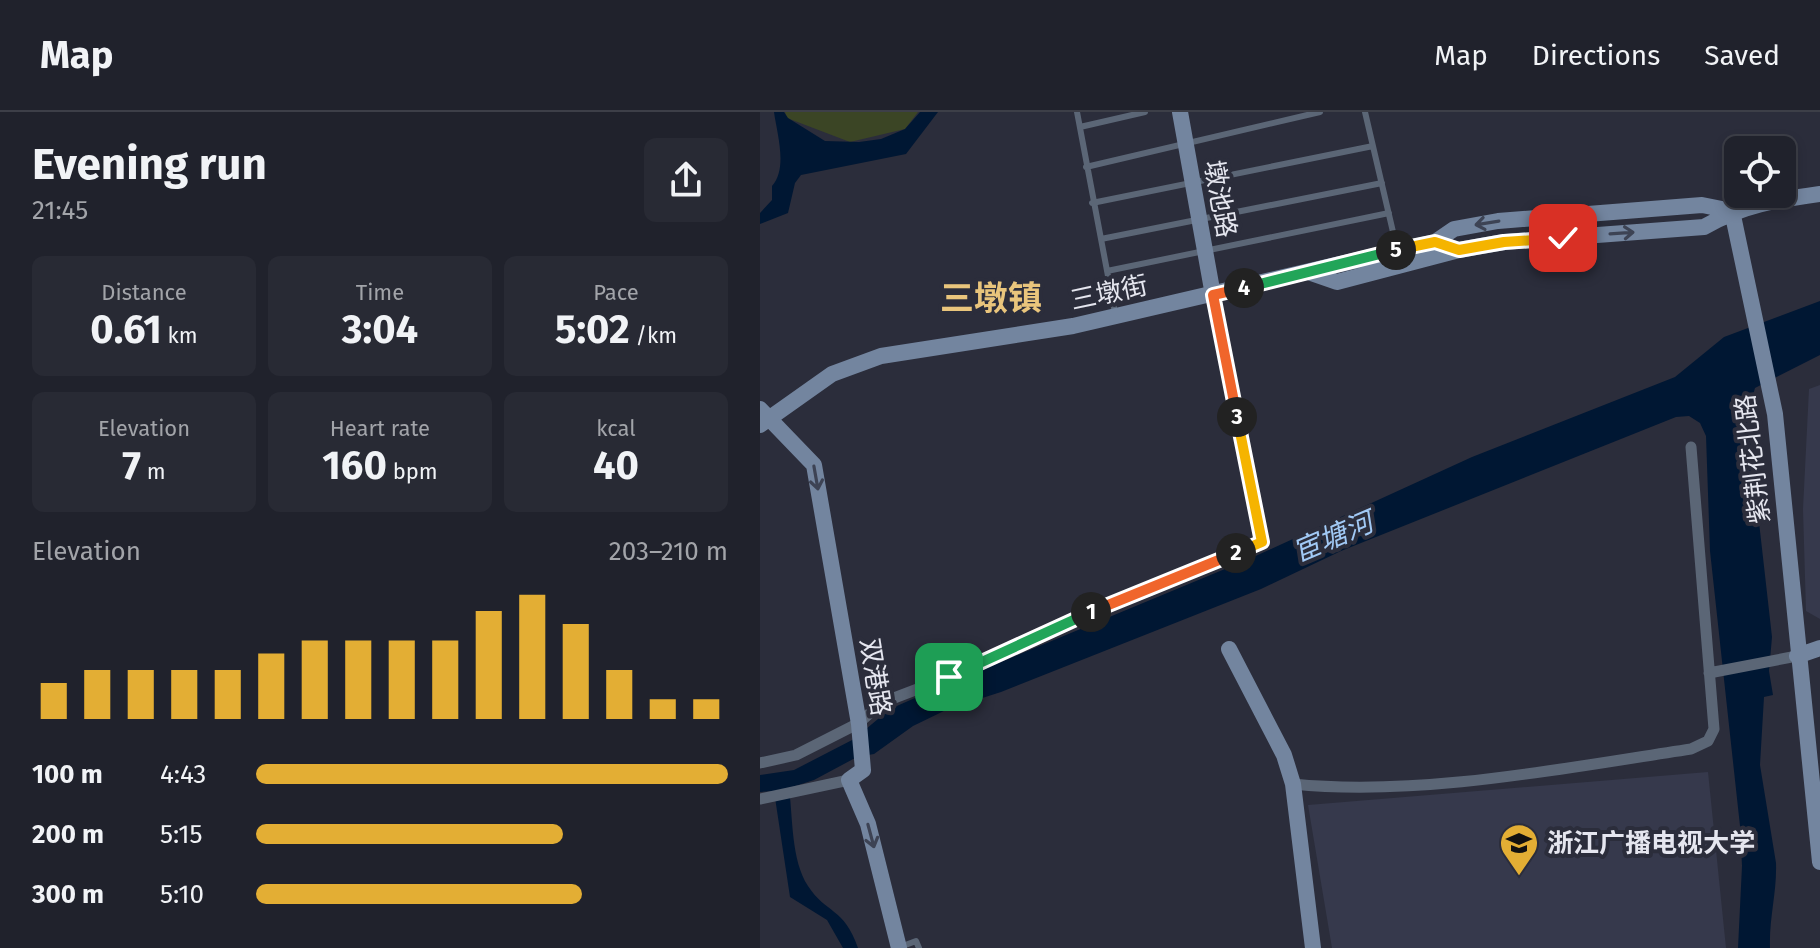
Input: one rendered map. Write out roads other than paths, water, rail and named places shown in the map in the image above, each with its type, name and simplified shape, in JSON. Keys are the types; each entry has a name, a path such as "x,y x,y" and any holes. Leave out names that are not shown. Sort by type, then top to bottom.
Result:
{"street":[{"name":"墩池路","path":"1180,112 1213,295"},
{"name":"三墩街","path":"1435,242 1459,250 1504,242 1704,227 1732,211 1776,200 1820,194"},
{"name":"三墩街","path":"763,418 832,374 881,356 1115,317 1435,242 1454,229 1498,221 1702,205 1732,211"},
{"name":"紫荆花北路","path":"1732,211 1771,391 1820,862"},
{"path":"1311,273 1337,282 1459,250"},
{"path":"760,763 796,755 859,724 881,703 949,677 1067,621 1151,590 1262,542 1213,295"},
{"name":"双港路","path":"763,418 814,465 859,724 863,770 849,780"},
{"path":"1293,784 1344,790 1510,776 1691,749 1708,741 1714,729 1691,447"},
{"path":"1709,673 1797,656 1820,648"},
{"path":"1229,649 1284,755 1293,784 1313,948"},
{"path":"760,799 849,780 868,824 899,948"}],"lane":[{"path":"1077,112 1115,317"},
{"path":"1080,127 1145,112"},
{"path":"1086,167 1320,112"},
{"path":"1365,112 1397,249"},
{"path":"1092,203 1373,146"},
{"path":"1101,239 1382,183"},
{"path":"1107,271 1389,213"},
{"path":"899,948 916,941 919,948"}],"water":[{"path":"774,112 784,112 788,118 825,141 859,142 881,139 905,129 920,112 938,112 906,154 801,175 795,183 788,213 760,224 760,213 772,200 772,186 779,170 780,150"},
{"name":"宦塘河","path":"1820,301 1820,355 1755,388 1747,416 1772,637 1769,671 1773,695 1764,697 1760,765 1776,863 1770,948 1738,948 1742,866 1740,826 1710,551 1706,436 1700,423 1689,416 1676,417 1341,551 1261,589 1001,692 948,709 913,726 874,754 857,757 814,780 789,788 802,876 821,902 847,925 858,948 843,948 827,920 790,897 774,791 760,792 760,775 794,770 854,739 890,709 1249,559 1472,457 1675,377 1724,337"}],"place":[{"name":"浙江广播电视大学","path":"1519,877"}],"district":[{"name":"三墩镇","path":"991,298"}]}
